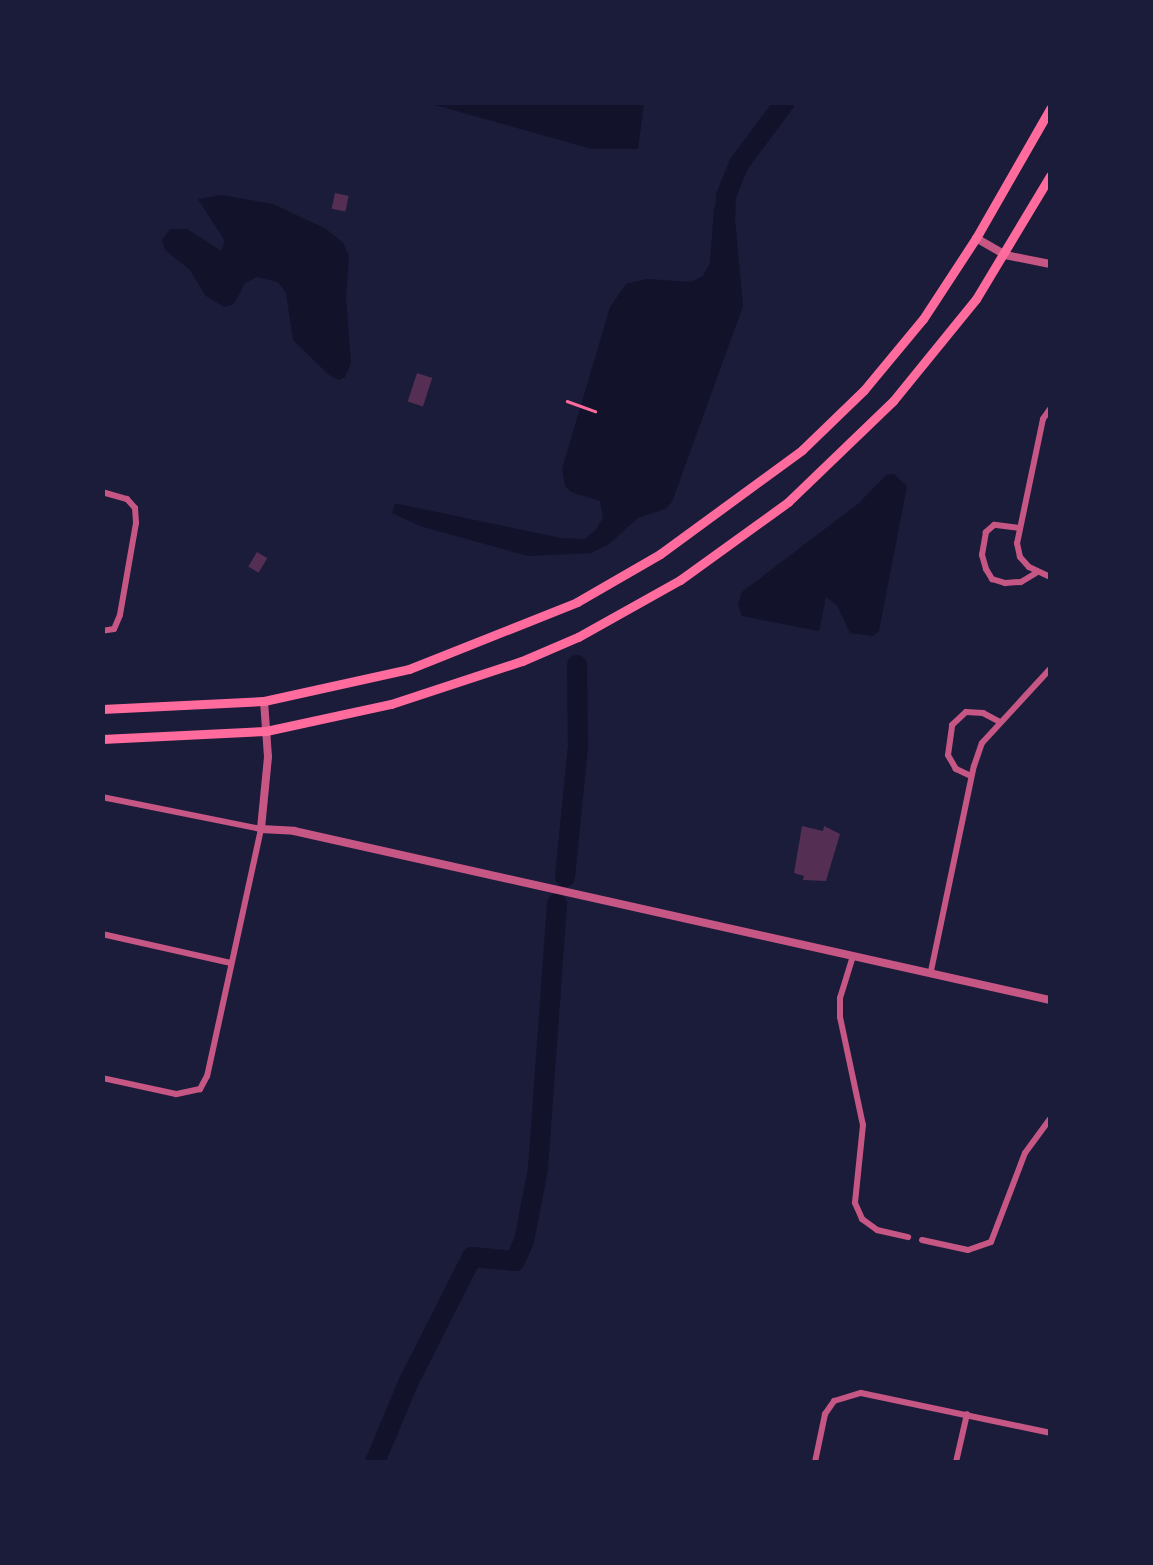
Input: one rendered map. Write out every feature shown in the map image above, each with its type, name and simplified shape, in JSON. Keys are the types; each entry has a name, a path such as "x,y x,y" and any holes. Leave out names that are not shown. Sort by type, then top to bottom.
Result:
{"main road":[{"path":"102,709 264,700 409,669 478,645 578,602 660,554 788,461 864,390 923,319 976,238 1050,109"},
{"path":"102,738 266,731 456,686 578,637 680,580 788,502 848,447 937,351 1005,255 1050,176"}],"street":[{"path":"976,238 1005,255 1050,264"},
{"path":"1050,410 1044,419 1020,528 1020,558 1036,573 1050,577"},
{"path":"102,492 127,499 135,508 136,524 114,629 102,632"},
{"path":"1020,528 994,525 986,532 982,555 986,569 992,578 1005,583 1021,582 1036,573"},
{"path":"931,972 982,744 1050,668"},
{"path":"102,1078 176,1094 200,1089 207,1076 262,829 264,700"},
{"path":"972,776 956,769 948,754 952,725 966,712 983,712 1000,722"},
{"path":"102,798 262,829 294,831 1050,1000"},
{"path":"102,934 232,963"},
{"path":"854,954 840,998 840,1018 863,1125 855,1204 862,1219 878,1230 908,1238"},
{"path":"922,1240 968,1250 991,1242 1025,1153 1050,1119"},
{"path":"815,1462 826,1414 834,1401 861,1393 1050,1432"},
{"path":"956,1462 967,1414"}],"path":[{"path":"567,402 596,411"}],"shaded area":[{"path":"428,103 644,103 638,149 592,149"},
{"path":"221,195 273,204 326,229 343,243 349,256 346,297 351,363 345,377 339,380 329,375 293,340 286,293 278,282 257,277 245,283 234,304 224,307 206,296 189,269 165,250 162,240 170,229 187,229 221,251 225,241 198,199"},
{"path":"726,196 734,208 743,306 672,502 665,509 638,518 609,544 591,553 528,556 420,526 392,513 395,504 403,505 561,538 584,539 595,531 603,518 600,501 571,492 565,486 562,469 610,307 626,284 647,279 691,282 703,276 710,263 714,208"},
{"path":"894,474 907,486 879,631 873,636 850,633 837,605 826,597 819,631 742,616 738,605 742,592 859,503 886,475"}],"building":[{"path":"335,193 349,196 345,212 332,209"},
{"path":"417,373 432,378 423,406 408,402"},
{"path":"257,552 267,558 259,573 248,567"},
{"path":"802,826 823,831 824,826 840,834 826,881 803,880 804,876 794,873"}],"waterway":[{"path":"725,223 726,196 739,164 785,102"},
{"path":"565,877 578,746 577,665"},
{"path":"375,1462 408,1383 472,1257 515,1261 524,1241 538,1169 557,904"}]}
